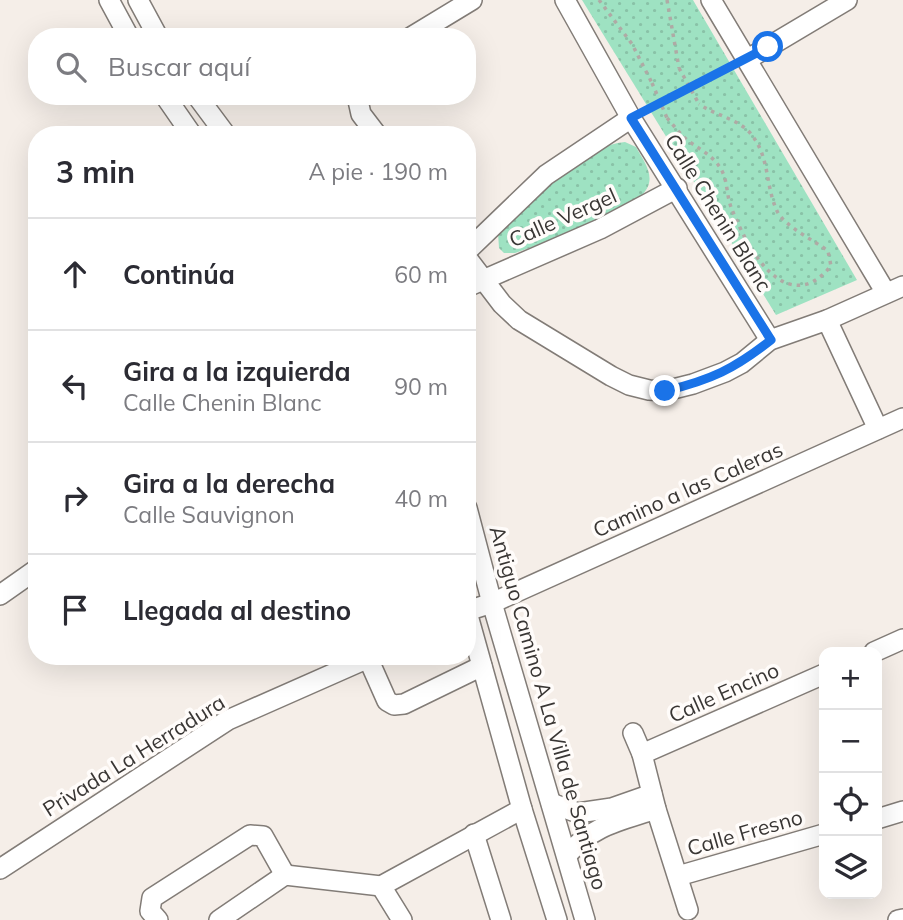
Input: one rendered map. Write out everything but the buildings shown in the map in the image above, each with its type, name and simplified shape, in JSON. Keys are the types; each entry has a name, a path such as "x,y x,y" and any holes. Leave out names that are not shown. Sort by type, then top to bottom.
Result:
{"street":[{"path":"110,0 124,28"},
{"path":"138,0 153,28"},
{"path":"426,28 472,0"},
{"name":"Calle Chenin Blanc","path":"565,0 631,118 771,340"},
{"path":"476,283 519,320 620,380 649,390 665,391 725,372 771,340 827,320 894,290 711,0"},
{"path":"748,59 847,0"},
{"path":"171,105 186,126"},
{"path":"204,105 219,126"},
{"path":"359,105 361,114 370,126"},
{"name":"Calle Vergel","path":"476,242 546,175 631,118"},
{"name":"Calle Vergel","path":"476,282 600,229 677,188"},
{"path":"827,320 878,429"},
{"name":"Camino a las Caleras","path":"492,603 903,418"},
{"name":"Antiguo Camino A La Villa de Santiago","path":"476,542 585,920"},
{"path":"0,595 28,575"},
{"path":"476,608 492,603"},
{"path":"882,648 903,639"},
{"path":"476,644 522,809 557,920"},
{"name":"Privada La Herradura","path":"0,869 228,720 352,665"},
{"path":"373,665 387,701 394,705 404,704 482,666"},
{"name":"Calle Encino","path":"642,754 819,676"},
{"path":"633,733 642,754 688,910"},
{"path":"551,803 578,813 654,802"},
{"path":"566,855 581,839 654,802"},
{"path":"219,920 285,875 381,886 522,809"},
{"path":"882,817 903,811"},
{"path":"474,834 501,920"},
{"path":"158,920 150,911 152,898 250,835 263,836 285,875"},
{"name":"Calle Fresno","path":"678,876 819,835"},
{"path":"381,886 402,920"}],"path":[{"path":"599,0 632,44 667,118 683,137 719,165 727,184 730,205 752,250 776,279 807,284 819,278 831,266 828,251 778,213 761,147 748,131 699,104 679,68 667,0"},
{"path":"631,118 748,59"}],"green space":[{"path":"582,0 693,0 857,280 776,315"},
{"path":"625,142 636,147 650,177 647,189 642,195 566,235 515,253 504,253 499,248 498,233 556,178 591,153"}],"route":[{"path":"665,391 725,372 771,340 631,118 768,47"}]}
